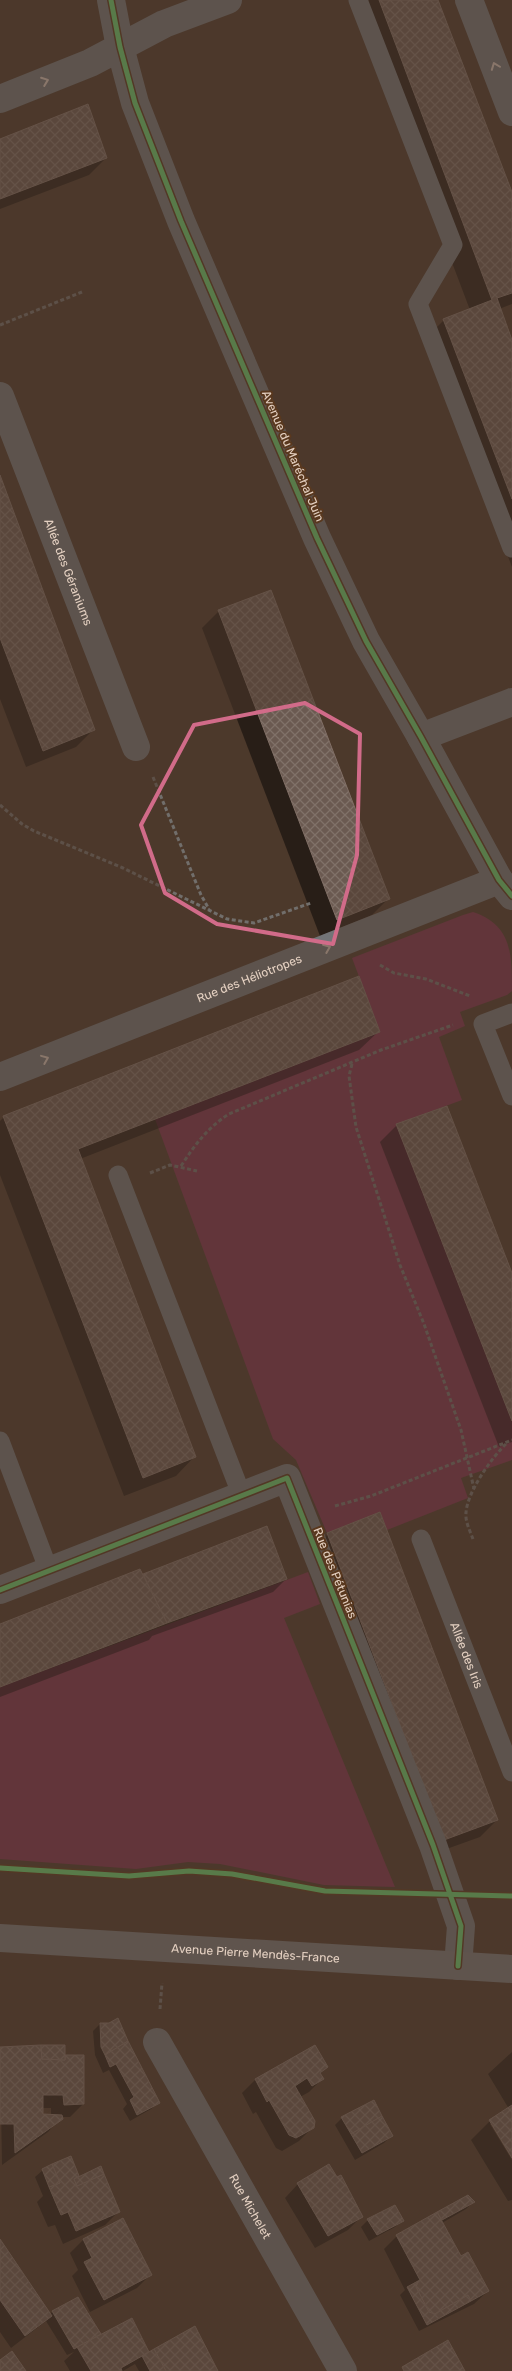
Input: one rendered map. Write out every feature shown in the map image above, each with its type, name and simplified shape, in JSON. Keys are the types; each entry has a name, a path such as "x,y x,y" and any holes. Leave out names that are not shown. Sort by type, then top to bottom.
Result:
{"main road":[{"name":"Avenue Pierre Mendès-France","path":"0,1938 512,1968"}],"street":[{"name":"Avenue du Maréchal Juin","path":"112,0 120,47 136,103 181,221 317,538 366,641 505,888"},
{"path":"0,99 90,63 164,24 228,0"},
{"path":"469,0 512,112"},
{"name":"Allée des Géraniums","path":"0,396 136,747"},
{"path":"421,737 512,702"},
{"name":"Rue des Héliotropes","path":"0,1077 348,940 505,888"},
{"name":"Rue des Pétunias","path":"0,1590 286,1478 433,1845 461,1926 458,1966"},
{"name":"Rue Michelet","path":"157,2042 343,2371"}],"lane":[{"path":"358,0 453,245 418,304 512,548"},
{"path":"512,1013 483,1024 512,1096"},
{"path":"120,1180 242,1496"},
{"path":"0,1441 49,1571"},
{"name":"Allée des Iris","path":"421,1539 512,1772"}],"path":[{"path":"0,325 82,292"},
{"path":"136,747 140,768 154,778 201,895 210,911"},
{"path":"0,805 22,824 34,831 114,865 227,919 254,923 311,903"},
{"path":"348,940 394,973 426,979 475,997"},
{"path":"181,1166 200,1137 214,1123 229,1114 400,1043 461,1022 483,1024"},
{"path":"352,1064 349,1076 356,1127 400,1265 424,1324 461,1430 474,1490"},
{"path":"120,1180 170,1165 197,1171"},
{"path":"299,1510 320,1502 328,1507 353,1503 511,1440"},
{"path":"473,1539 466,1514 474,1490 492,1459 511,1440"}],"highlighted area":[{"path":"305,703 360,734 357,855 333,944 217,924 165,893 141,825 194,725"}],"shaded area":[{"path":"473,912 496,925 507,943 510,953 512,991 507,995 460,1012 465,1026 439,1037 462,1100 397,1124 512,1421 512,1460 461,1478 468,1498 387,1530 380,1512 327,1533 296,1460 273,1439 155,1119 380,1032 352,958"},
{"path":"308,1572 320,1604 284,1618 395,1887 324,1885 220,1864 188,1862 136,1869 0,1859 0,1687"}],"building":[{"path":"379,0 438,0 512,192 512,293 497,298 512,340 512,499 443,319 492,300"},
{"path":"88,104 107,158 0,199 0,139"},
{"path":"0,475 95,730 43,751 0,638"},
{"path":"271,590 390,899 337,920 218,610"},
{"path":"359,976 380,1032 78,1149 196,1457 143,1478 3,1116"},
{"path":"447,1106 512,1273 512,1421 396,1124"},
{"path":"380,1512 498,1820 444,1840 327,1533"},
{"path":"267,1526 287,1579 167,1623 143,1574"},
{"path":"140,1569 167,1623 0,1687 0,1624"},
{"path":"118,2018 128,2041 105,2055 101,2047 100,2023 109,2023"},
{"path":"128,2041 160,2103 137,2115 130,2100 134,2097 116,2064 110,2067 105,2055"},
{"path":"41,2045 42,2059 65,2060 65,2055 84,2055 84,2104 64,2105 63,2095 43,2095 43,2114 62,2115 63,2119 15,2153 14,2124 0,2124 0,2047"},
{"path":"41,2045 65,2045 65,2060 42,2059"},
{"path":"315,2045 328,2067 320,2073 324,2079 312,2086 307,2078 295,2086 315,2121 314,2128 296,2138 289,2135 269,2100 267,2102 255,2079"},
{"path":"374,2100 382,2116 351,2134 341,2117"},
{"path":"512,2105 512,2158 489,2120"},
{"path":"382,2116 393,2136 362,2153 351,2134"},
{"path":"71,2156 79,2176 74,2179 77,2186 104,2174 120,2212 76,2231 68,2212 61,2215 49,2187 60,2183 52,2164"},
{"path":"52,2164 60,2183 49,2187 42,2169"},
{"path":"329,2164 337,2177 341,2175 363,2217 328,2236 297,2183"},
{"path":"101,2166 104,2174 77,2186 74,2179"},
{"path":"468,2195 475,2202 442,2220 437,2212"},
{"path":"395,2205 404,2221 377,2235 367,2219"},
{"path":"437,2212 461,2256 468,2252 489,2291 471,2301 468,2295 435,2314 429,2312 416,2287 420,2280 396,2235"},
{"path":"123,2218 152,2275 104,2300 84,2262 92,2258 83,2239"},
{"path":"0,2239 52,2316 25,2336 0,2300"},
{"path":"418,2281 416,2287 429,2312 435,2314 468,2295 471,2301 427,2325 407,2287"},
{"path":"78,2297 101,2334 74,2349 52,2311"},
{"path":"132,2318 149,2352 121,2368 122,2371 91,2371 77,2347"},
{"path":"195,2326 218,2371 166,2371 154,2349"},
{"path":"448,2340 465,2371 404,2371 402,2367"},
{"path":"154,2349 166,2371 150,2371 142,2356"},
{"path":"12,2351 26,2371 0,2371 0,2360"}],"cycle path":[{"path":"111,0 120,47 135,103 181,221 317,538 366,641 499,880 512,896"},
{"path":"0,1590 287,1478 433,1845 461,1926 458,1966"},
{"path":"0,1868 129,1876 189,1871 232,1874 325,1891 512,1896"}]}
